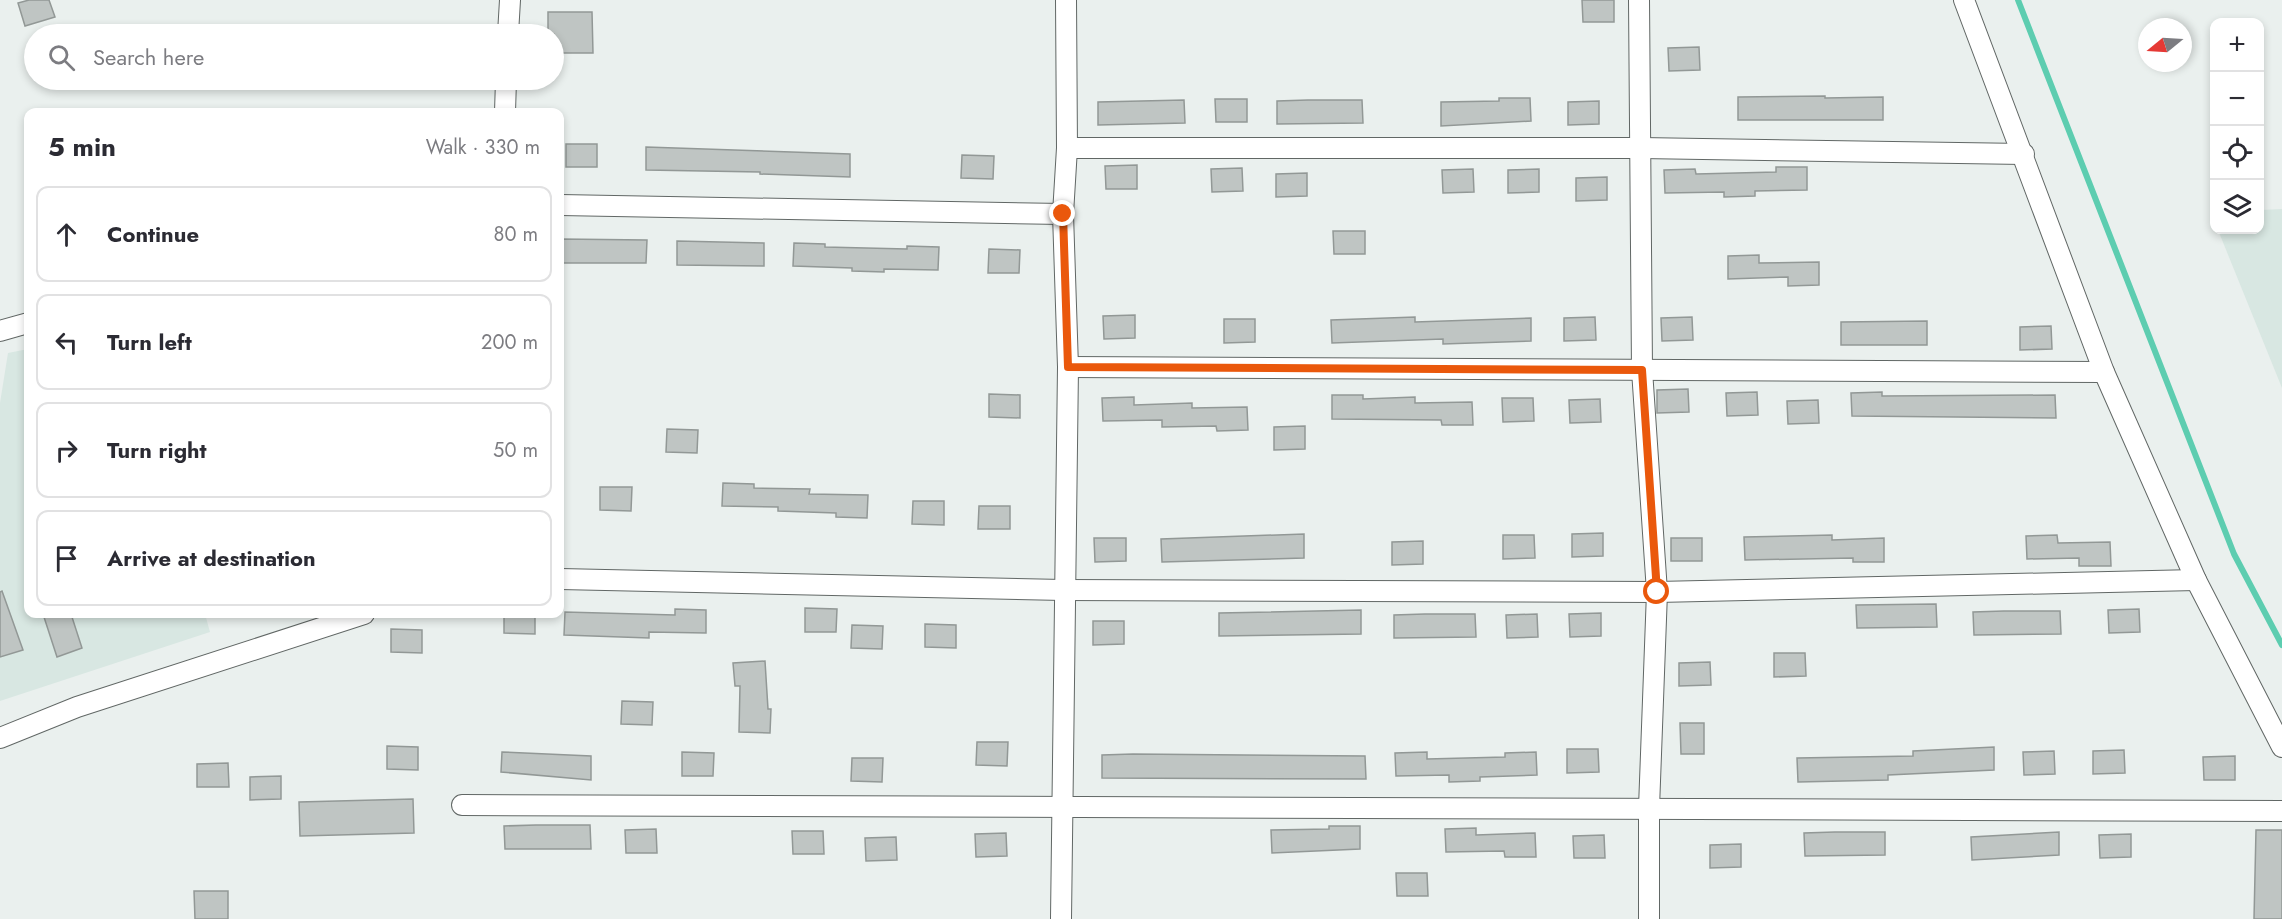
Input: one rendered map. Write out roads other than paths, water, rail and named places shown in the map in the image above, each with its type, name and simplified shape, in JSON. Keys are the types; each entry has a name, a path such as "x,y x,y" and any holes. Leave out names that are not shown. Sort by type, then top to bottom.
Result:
{"street":[{"path":"509,24 510,0"},
{"path":"1061,919 1063,590 1068,367 1063,214 1067,148 1066,0"},
{"path":"1639,0 1642,370 1657,592 1649,808 1649,919"},
{"path":"1964,0 2024,154 2104,372 2196,580 2282,747"},
{"path":"505,108 506,90"},
{"path":"1067,148 1641,148 2024,154"},
{"path":"564,205 1063,214"},
{"path":"0,331 24,324"},
{"path":"1068,367 2104,372"},
{"path":"564,579 1063,590 1657,592 2196,580"},
{"path":"0,738 77,707 352,618"},
{"path":"462,805 2282,811"}],"waterway":[{"path":"2018,0 2234,554 2282,645"}]}
